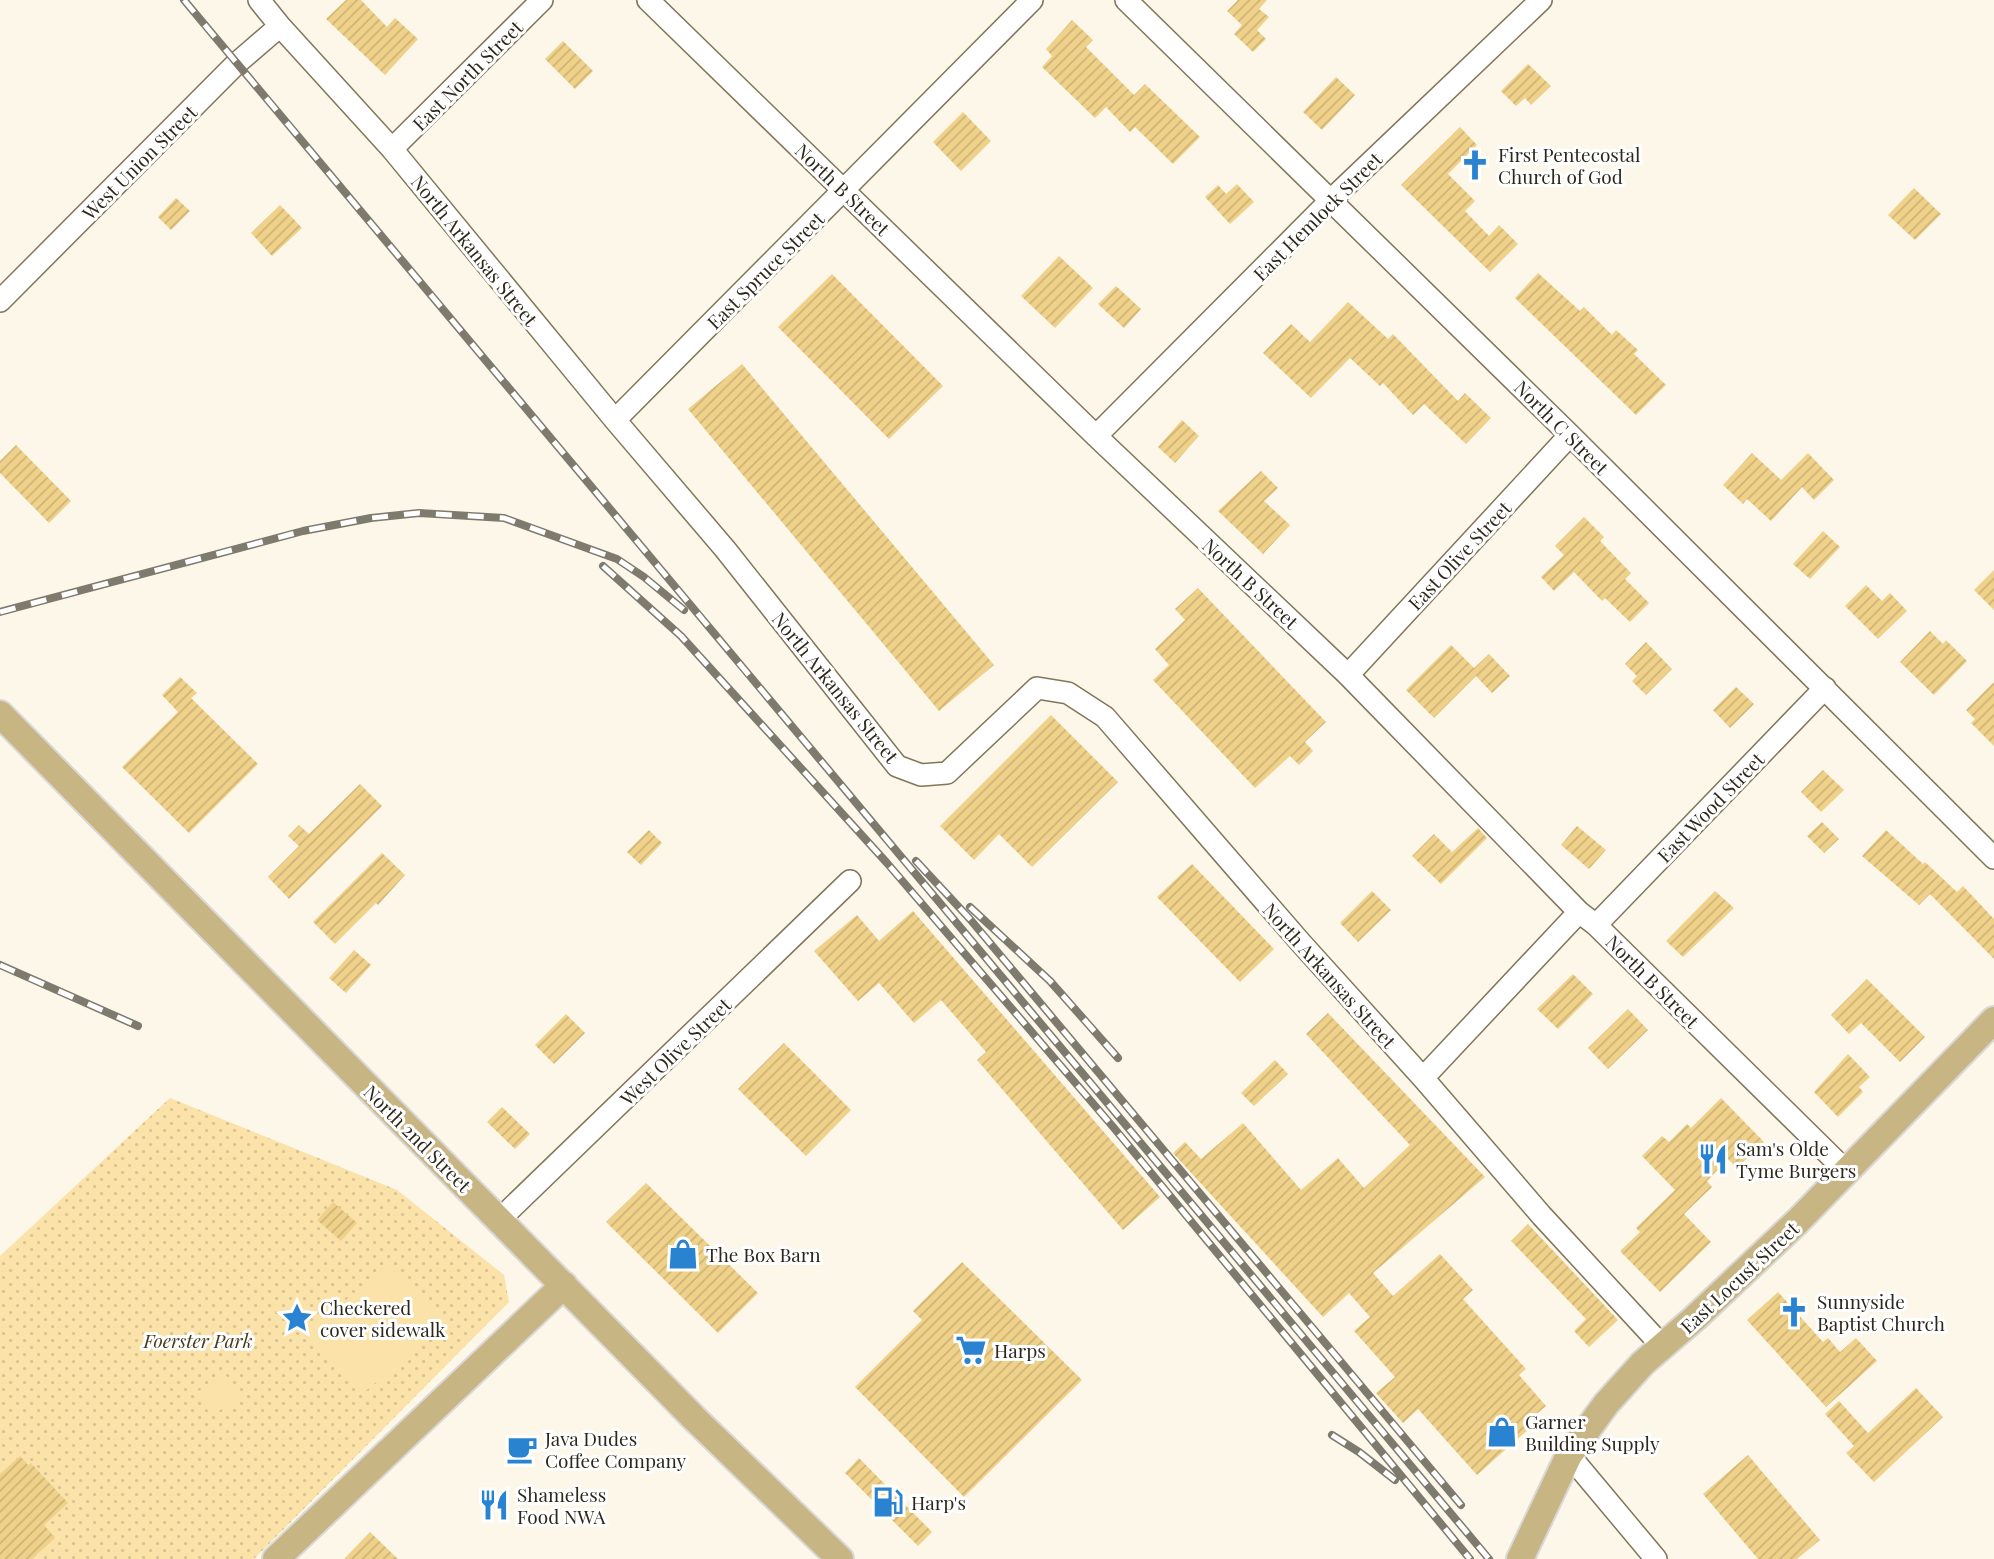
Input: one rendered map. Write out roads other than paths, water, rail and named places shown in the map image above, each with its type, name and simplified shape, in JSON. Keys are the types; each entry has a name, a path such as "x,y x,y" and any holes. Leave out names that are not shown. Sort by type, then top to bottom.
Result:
{"main road":[{"name":"North 2nd Street","path":"0,714 695,1419 840,1559"},
{"name":"East Locust Street","path":"1520,1559 1569,1455 1606,1404 1643,1363 1798,1221 1994,1020"},
{"path":"277,1559 564,1285"}],"street":[{"name":"North Arkansas Street","path":"259,0 392,149 725,549 897,766 921,775 947,773 1037,688 1068,693 1105,717 1542,1216 1662,1347"},
{"name":"East North Street","path":"392,149 542,0"},
{"name":"North B Street","path":"648,0 1096,436 1348,675 1579,912 1596,925 1847,1172"},
{"name":"East Spruce Street","path":"615,420 1031,0"},
{"name":"North C Street","path":"1126,0 1570,435 1994,858"},
{"name":"East Hemlock Street","path":"1096,436 1330,201 1541,0"},
{"name":"West Union Street","path":"0,301 237,63 280,26"},
{"name":"East Olive Street","path":"1348,675 1570,435"},
{"name":"East Wood Street","path":"1596,925 1825,688"},
{"name":"West Olive Street","path":"499,1220 850,881"},
{"path":"1423,1078 1579,912"},
{"path":"1569,1455 1656,1559"}],"railway":[{"path":"184,0 1489,1559"},
{"path":"0,612 303,531 371,518 419,513 504,518 617,559 684,610"},
{"path":"603,566 681,636 887,863 1114,1128 1470,1559"},
{"path":"916,861 969,918 1461,1505"},
{"path":"970,907 1050,981 1118,1058"},
{"path":"0,965 138,1026"},
{"path":"1332,1435 1395,1480"}],"place":[{"name":"First Pentecostal Church of God","path":"1475,165"},
{"name":"Sam's Olde Tyme Burgers","path":"1713,1159"},
{"name":"The Box Barn","path":"683,1254"},
{"name":"Sunnyside Baptist Church","path":"1794,1312"},
{"name":"Checkered cover sidewalk","path":"297,1318"},
{"name":"Harps","path":"971,1350"},
{"name":"Garner Building Supply","path":"1502,1432"},
{"name":"Java Dudes Coffee Company","path":"522,1449"},
{"name":"Harp's","path":"888,1502"},
{"name":"Shameless Food NWA","path":"494,1505"}],"park label":[{"name":"Foerster Park","path":"198,1340"}]}
